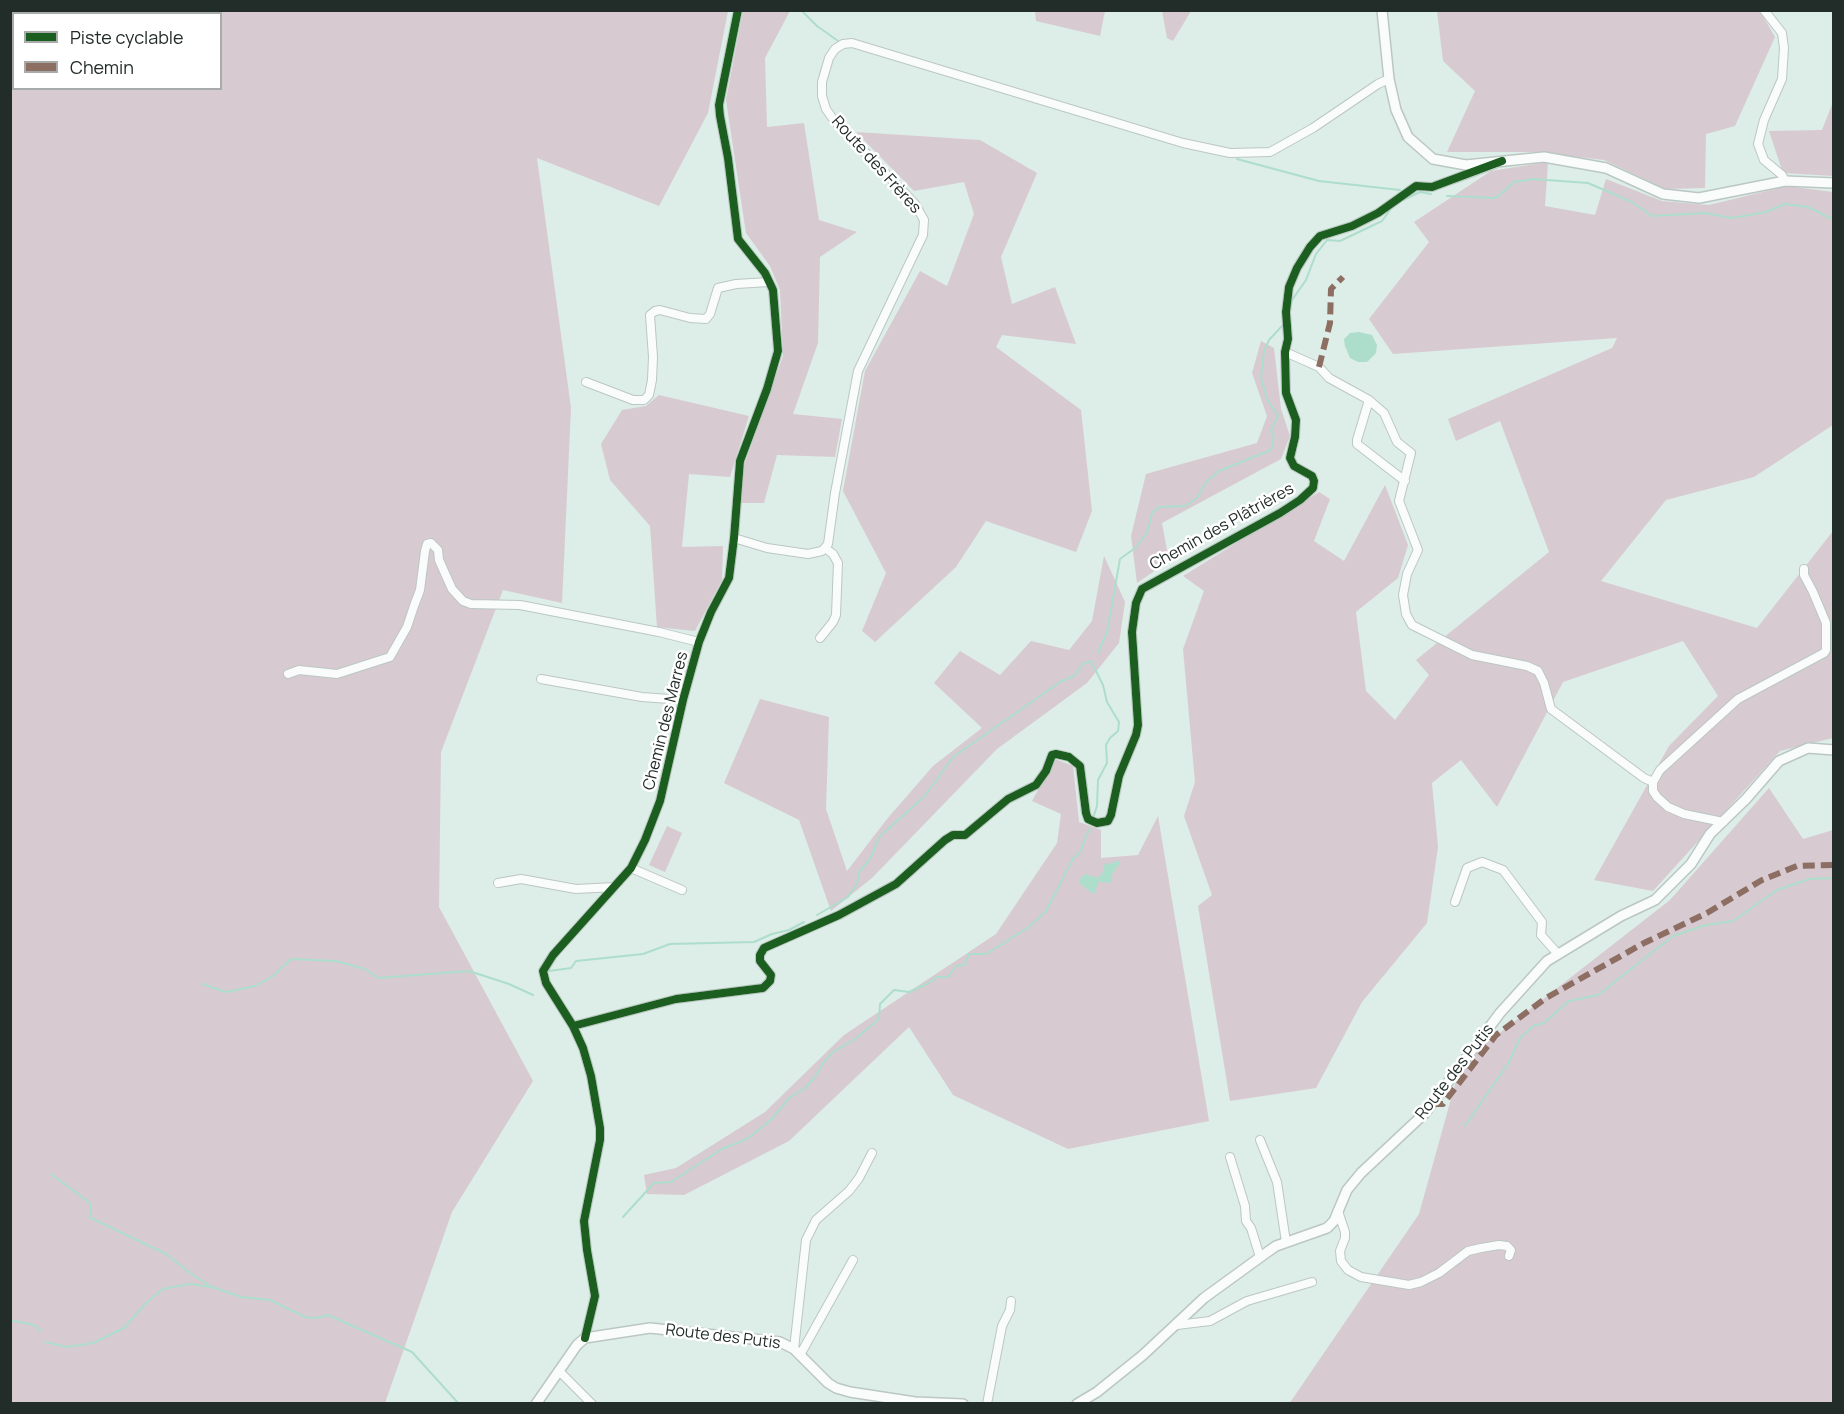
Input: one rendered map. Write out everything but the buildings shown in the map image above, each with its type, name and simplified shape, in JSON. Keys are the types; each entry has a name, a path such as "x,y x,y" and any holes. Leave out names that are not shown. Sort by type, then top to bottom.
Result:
{"street":[{"name":"Chemin des Marres","path":"585,1338 595,1296 586,1250 584,1221 600,1128 591,1076 583,1048 573,1026 546,983 543,971 553,955 631,868 641,850 660,801 699,642 711,612 729,578 740,462 767,389 778,351 773,290 765,273 738,239 728,158 720,116 719,105 738,10"},
{"path":"1382,10 1389,79 1396,110 1408,137 1433,159 1466,165 1544,157 1606,168 1663,194 1699,198 1785,181 1833,183"},
{"path":"1764,10 1782,33 1784,48 1780,86 1764,120 1758,144 1764,160 1782,175 1785,181"},
{"name":"Route des Frères","path":"825,548 828,544 839,470 858,371 925,228 922,213 915,204 826,109 822,96 822,82 829,58 836,49 843,44 852,43 1183,143 1230,153 1270,152 1313,128 1389,79"},
{"name":"Chemin des Plâtrières","path":"573,1026 655,1003 763,988 771,981 771,975 760,961 760,954 764,948 839,915 896,884 945,840 954,835 965,835 1008,799 1036,785 1046,771 1052,755 1069,757 1080,766 1088,819 1103,823 1107,821 1111,815 1117,783 1138,725 1132,632 1136,603 1142,589 1280,513 1313,488 1312,476 1291,462 1296,420 1286,393 1285,352 1288,339 1286,312 1289,287 1305,254 1320,236 1352,226 1378,213 1416,186 1432,187 1502,161"},
{"path":"586,382 633,400 644,400 649,395 652,380 650,315 654,311 660,310 690,318 706,319 710,314 718,288 736,284 769,282"},
{"path":"1285,352 1319,367 1329,378 1369,400 1384,412 1397,442 1411,453 1399,501 1401,512 1418,550 1407,574 1403,596 1406,614 1412,625 1472,655 1527,666 1538,671 1551,709 1644,778 1653,782"},
{"path":"1369,400 1357,444 1405,482"},
{"path":"734,538 767,548 808,554 825,548 832,554 838,563 836,615 820,638"},
{"path":"288,674 299,670 337,674 390,657 407,627 420,590 425,550 427,544 431,543 438,550 439,560 452,589 463,601 471,604 520,605 699,642"},
{"path":"1723,822 1684,814 1668,807 1657,797 1653,790 1653,782 1660,770 1738,699 1824,653 1826,623 1803,575 1804,569"},
{"path":"541,679 642,698 683,700"},
{"name":"Route des Putis","path":"1077,1404 1097,1392 1177,1324 1203,1298 1260,1257 1276,1246 1327,1228 1334,1221 1347,1190 1361,1173 1425,1113 1500,1013 1548,961 1621,916 1655,900 1691,864 1710,834 1746,799 1779,761 1808,748 1833,750"},
{"path":"1455,902 1467,868 1482,862 1503,870 1542,922 1541,935 1558,954"},
{"path":"631,868 682,890"},
{"path":"498,883 521,879 576,889 614,887"},
{"path":"1260,1140 1276,1182 1286,1242"},
{"path":"797,1352 806,1240 816,1220 849,1191 859,1178 872,1153"},
{"path":"1230,1157 1245,1206 1246,1221 1251,1228 1260,1257"},
{"path":"1338,1211 1345,1232 1344,1243 1340,1251 1341,1261 1348,1270 1361,1277 1409,1285 1439,1273 1468,1251 1499,1245 1507,1246 1511,1250 1509,1256"},
{"path":"797,1352 853,1260"},
{"path":"1177,1324 1210,1321 1247,1301 1312,1282"},
{"path":"987,1404 1002,1326 1010,1310 1011,1301"},
{"name":"Route des Putis","path":"585,1338 650,1328 780,1342 797,1352 836,1388 915,1403 963,1404"},
{"path":"536,1404 577,1345 585,1338"},
{"path":"560,1372 592,1404"}],"shaded area":[{"path":"1035,10 1105,11 1100,36 1036,21"},
{"path":"10,11 728,11 708,113 659,206 537,158 571,408 562,603 503,590 441,752 439,907 533,1081 452,1212 385,1403 11,1403"},
{"path":"743,11 790,11 765,58 767,127 804,123 819,220 857,232 820,257 818,343 793,414 842,419 835,457 777,455 764,503 740,503 745,463 783,356 780,290 770,266 746,233 726,100"},
{"path":"1162,11 1191,11 1173,41 1167,38"},
{"path":"1437,11 1760,11 1775,37 1735,126 1706,134 1705,188 1666,189 1604,160 1535,152 1447,152 1475,91 1443,61"},
{"path":"1833,102 1833,176 1783,173 1769,131 1822,130"},
{"path":"856,132 980,140 1037,173 1001,257 1012,304 1055,287 1076,344 1002,335 996,347 1081,410 1092,511 1076,552 986,521 956,567 875,642 862,631 886,573 843,491 865,371 920,271 947,286 974,214 964,182 914,191"},
{"path":"1548,162 1545,206 1595,215 1606,179 1662,201 1709,205 1787,186 1833,192 1833,425 1754,477 1666,500 1601,581 1757,628 1833,531 1833,738 1780,751 1653,891 1594,880 1669,746 1718,696 1683,641 1563,682 1497,807 1461,760 1432,783 1438,847 1427,923 1362,1002 1316,1088 1230,1101 1198,906 1212,895 1184,816 1195,782 1183,649 1204,591 1183,576 1319,492 1330,499 1314,541 1344,561 1385,485 1408,545 1398,578 1356,612 1366,691 1395,720 1429,675 1416,660 1549,552 1500,421 1456,441 1448,419 1612,348 1617,338 1393,354 1369,319 1429,242 1414,222 1491,171"},
{"path":"1359,332 1372,335 1377,345 1376,353 1367,362 1358,362 1350,358 1345,346 1344,339 1350,333"},
{"path":"1261,341 1274,348 1281,409 1290,436 1281,459 1162,523 1169,561 1137,583 1131,536 1146,474 1257,443 1267,416 1252,373"},
{"path":"659,395 749,416 730,477 689,474 682,547 723,546 722,580 695,631 657,627 650,526 610,480 601,444 622,410 646,406"},
{"path":"1104,556 1125,602 1119,643 1087,683 997,749 872,878 831,911 799,820 724,783 760,699 829,717 826,809 847,871 887,819 933,766 982,728 934,683 960,651 1000,675 1031,641 1069,650 1092,621"},
{"path":"1055,759 1073,766 1079,822 1101,830 1101,858 1138,855 1158,816 1209,1121 1068,1149 953,1095 909,1027 789,1141 684,1195 647,1194 644,1175 676,1168 765,1112 844,1035 996,934 1057,843 1061,814 1032,801"},
{"path":"1769,788 1803,839 1833,830 1833,1403 1289,1404 1419,1214 1461,1063 1670,900"},
{"path":"667,826 682,833 665,872 649,865"},
{"path":"1118,860 1120,863 1112,875 1112,883 1098,882 1095,893 1092,893 1079,883 1081,877 1086,874 1097,878 1102,874 1105,863 1110,864"}],"waterway":[{"path":"801,10 817,26 841,43"},
{"path":"1237,159 1319,181 1400,190"},
{"path":"1447,196 1496,198 1514,182 1533,179 1588,183 1632,202 1652,216 1705,213 1732,218 1766,212 1785,204 1808,207 1834,220"},
{"path":"1403,200 1420,192 1431,194"},
{"path":"1289,317 1292,300 1306,280 1316,254 1327,240 1340,241 1382,221 1393,206"},
{"path":"1098,653 1107,632 1120,559 1135,548 1147,533 1152,513 1159,507 1186,506 1197,498 1206,482 1219,471 1271,450 1274,439 1271,431 1278,416 1267,399 1261,378 1264,352 1269,340 1282,326"},
{"path":"817,915 848,897 857,884 859,872 870,859 880,836 924,797 953,757 1060,682 1074,676 1083,664 1091,661 1103,685 1107,702 1119,722 1118,731 1106,745 1107,763 1098,780 1097,806 1093,818"},
{"path":"623,1217 654,1183 671,1182 722,1149 747,1139 772,1119 789,1098 804,1089 815,1077 833,1052 855,1039 879,1019 880,1004 894,990 909,992 937,977 948,977 956,966 964,965 969,954 986,954 1029,927 1046,911 1073,859 1080,852 1089,829"},
{"path":"1465,1126 1509,1062 1520,1038 1533,1026 1544,1023 1569,1001 1598,995 1673,936 1706,925 1733,921 1777,890 1809,879 1834,878"},
{"path":"549,971 571,968 576,961 643,954 670,944 754,942 789,930 804,922"},
{"path":"202,984 226,992 255,986 273,976 291,959 336,961 365,969 378,978 469,971 509,984 533,995"},
{"path":"51,1174 90,1203 91,1218 166,1254 210,1286"},
{"path":"45,1342 67,1347 93,1343 124,1328 147,1302 163,1289 189,1284 212,1287 241,1297 270,1300 305,1317 316,1318 328,1315 412,1352 459,1404"},
{"path":"10,1320 34,1325 41,1331"}],"marked path":[{"path":"1319,367 1330,323 1331,289 1343,277"},
{"path":"1432,1104 1443,1104 1496,1035 1546,998 1644,943 1707,913 1762,880 1797,866 1834,865"}],"cycle path":[{"path":"585,1338 595,1296 584,1221 600,1140 600,1128 591,1076 583,1048 573,1026 546,983 543,971 553,955 631,868 660,801 699,642 711,612 729,578 740,461 767,389 778,351 773,290 765,273 738,239 728,158 720,116 719,105 738,10"},
{"path":"573,1026 676,999 763,988 770,981 771,975 760,961 764,948 839,915 896,884 945,840 953,835 965,835 1008,799 1036,785 1046,771 1052,755 1069,757 1080,766 1088,819 1097,823 1108,821 1119,776 1138,725 1132,632 1136,603 1142,589 1280,513 1313,488 1312,476 1294,466 1290,458 1296,420 1286,393 1285,352 1288,339 1286,312 1289,287 1297,268 1320,236 1352,226 1378,213 1416,186 1432,187 1502,161"}]}
